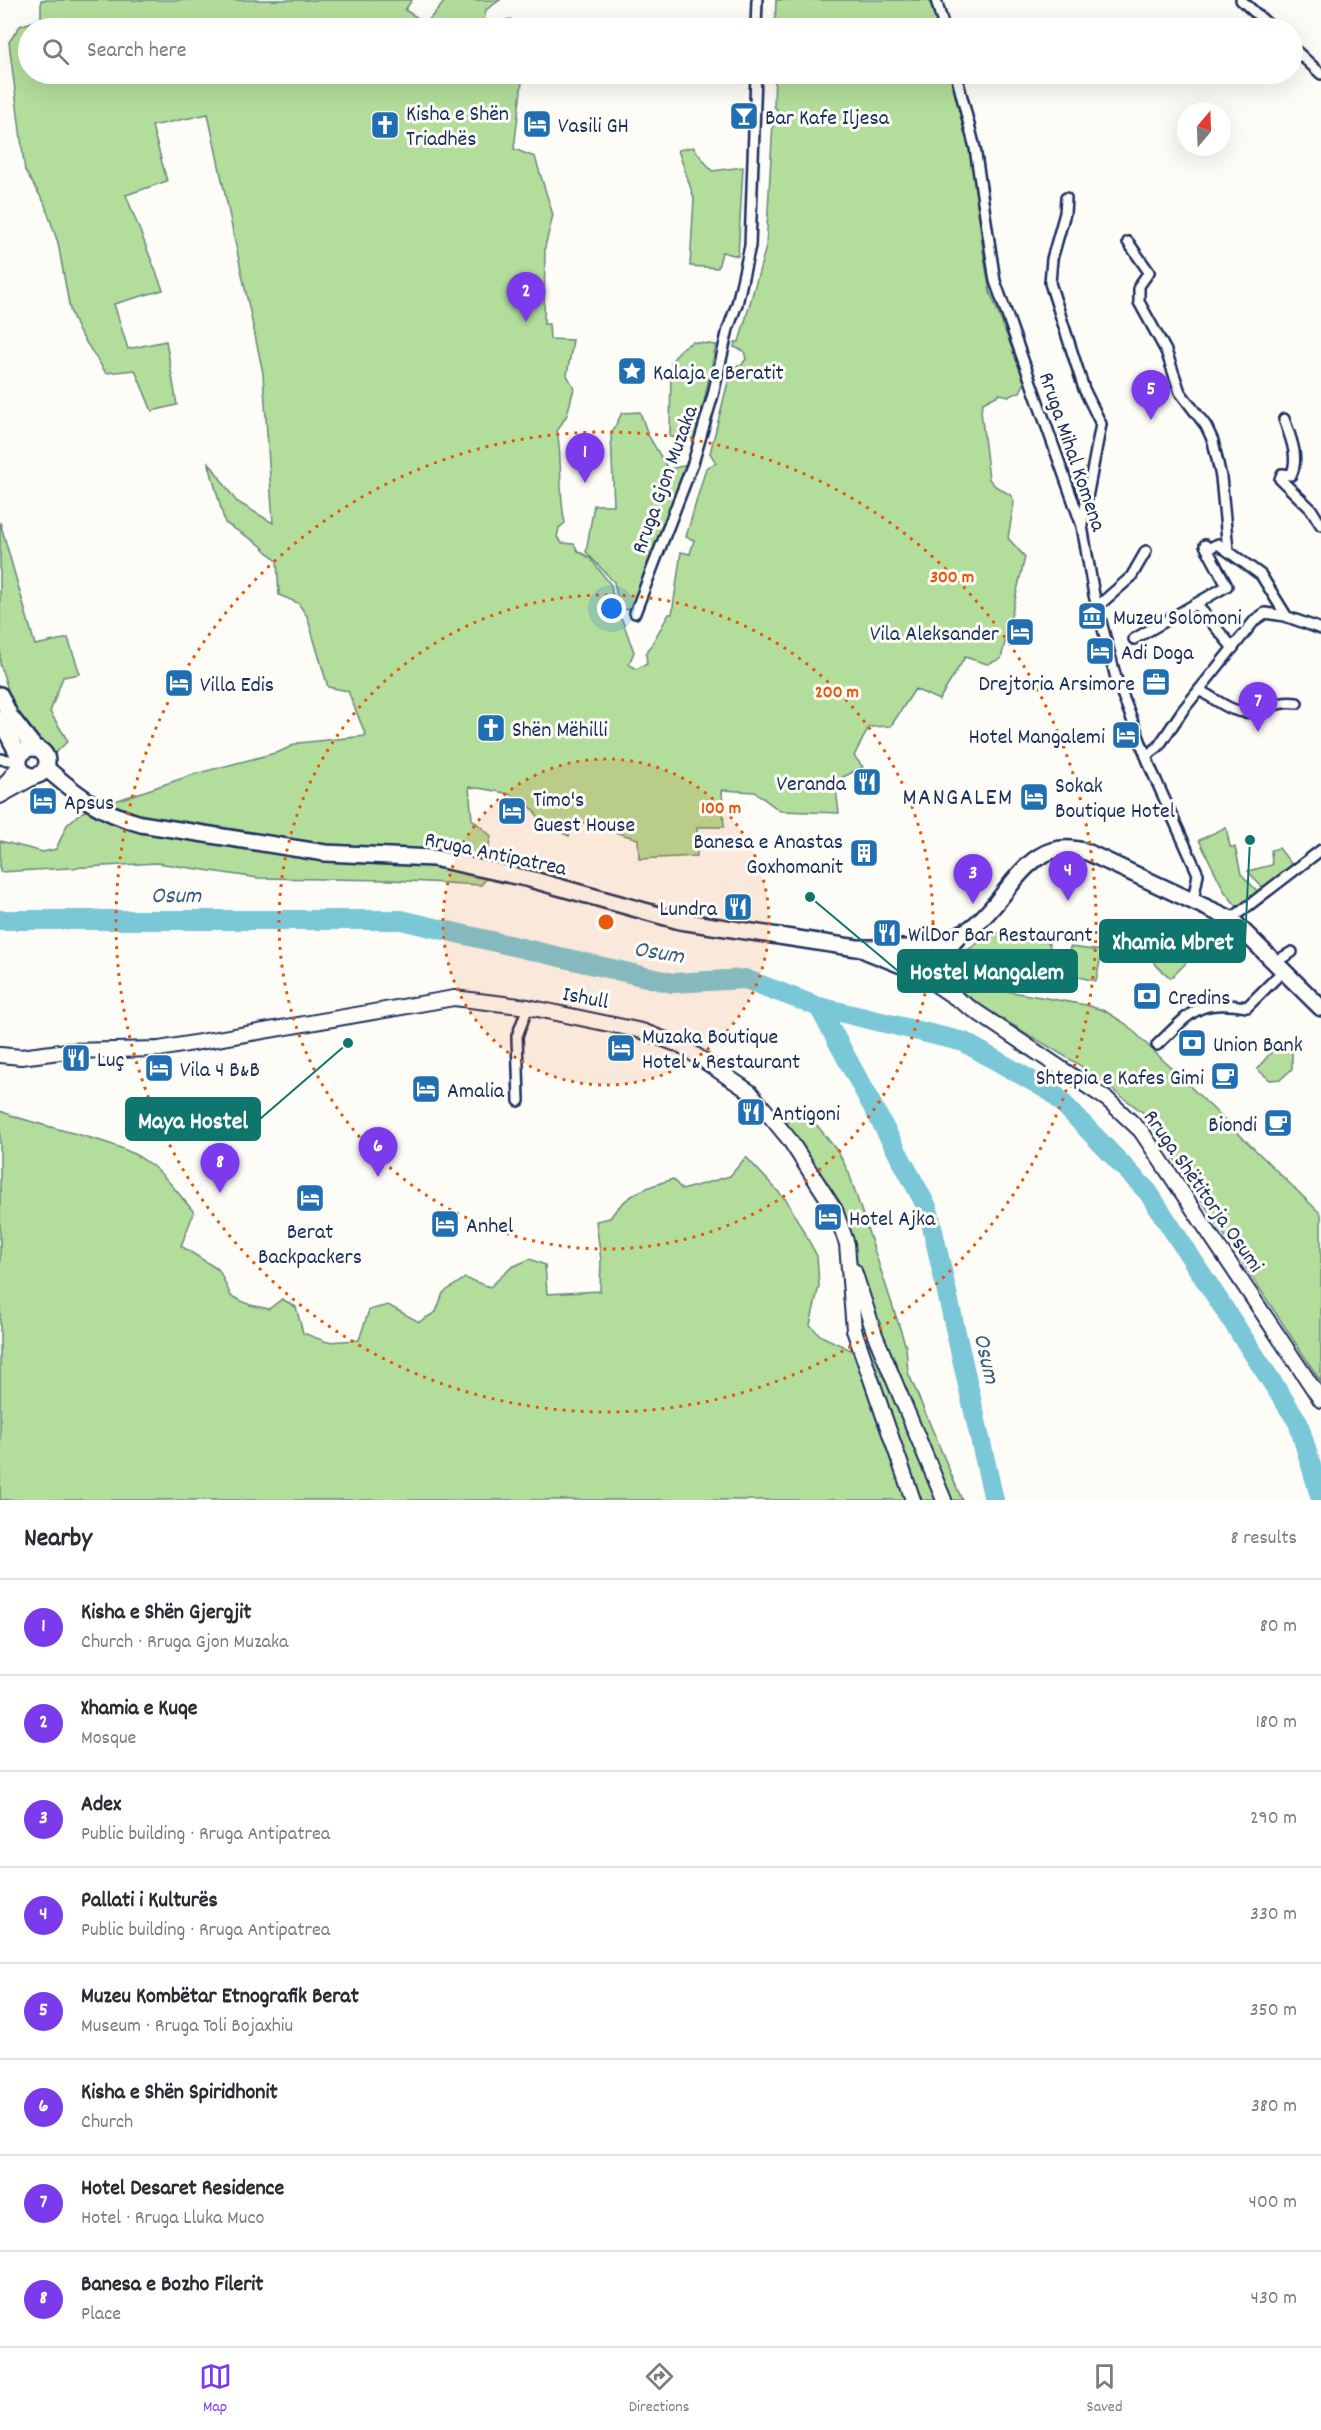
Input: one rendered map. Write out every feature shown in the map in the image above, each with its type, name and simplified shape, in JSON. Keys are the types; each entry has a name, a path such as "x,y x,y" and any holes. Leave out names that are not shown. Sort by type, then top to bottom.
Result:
{"main road":[{"name":"Rruga Antipatrea","path":"0,695 10,716 35,748 45,754 40,772"},
{"name":"Rruga Antipatrea","path":"0,719 24,774 40,772 112,816 141,824 325,853 374,854 455,862 530,879 680,921 857,948 920,947 959,936 985,916 1034,859 1056,848 1070,848 1087,852 1231,919 1321,1008"},
{"path":"19,761 26,749 35,748"},
{"path":"935,962 932,950 920,947 909,959 914,970 926,972 959,936"},
{"name":"Rruga Shëtitorja Osumi","path":"857,948 914,970"}],"street":[{"path":"756,18 757,0"},
{"path":"936,0 941,18"},
{"path":"1241,0 1261,18"},
{"path":"1303,57 1321,74"},
{"name":"Rruga Gjon Muzaka","path":"635,613 693,463 713,395 728,329 737,304 750,246 756,84"},
{"name":"Rruga Mihal Komena","path":"959,84 975,148 995,281 1082,526 1098,606 1116,678 1146,756 1198,874 1193,901"},
{"path":"1066,198 1065,213 1052,259 1050,283 1084,389 1101,424 1082,526"},
{"path":"1128,242 1150,273 1139,286 1139,302 1166,351 1180,392 1206,426 1213,441 1221,477 1228,550"},
{"path":"1284,419 1292,444 1294,466 1292,475 1282,474 1281,479 1311,509 1321,525"},
{"path":"1134,639 1159,623 1197,605 1227,585 1206,547 1218,544 1261,575 1287,616"},
{"path":"1098,606 1131,577 1146,550"},
{"path":"1197,605 1233,648"},
{"path":"1146,756 1158,747 1199,690 1255,620 1265,613 1287,616 1321,630"},
{"path":"1199,690 1229,708 1244,712 1256,711 1281,701 1297,704"},
{"path":"0,759 19,761 0,791"},
{"path":"0,796 40,772"},
{"path":"1231,919 1321,850"},
{"path":"1157,1045 1196,1008 1220,1003 1247,1007 1292,952"},
{"name":"Rruga Shëtitorja Osumi","path":"935,962 959,1001"},
{"name":"Rruga Shëtitorja Osumi","path":"914,970 1108,1100 1141,1131 1321,1400"},
{"name":"Ishull","path":"0,1055 21,1057 67,1051 133,1051 185,1045 454,998 528,1006 610,1022 662,1037 699,1056 750,1092 789,1139 821,1185 835,1210 847,1244 850,1264 850,1310 854,1330 913,1500"},
{"path":"519,1101 517,1036 528,1006"},
{"path":"850,1264 875,1335 944,1500"}],"green space":[{"path":"41,0 412,0 405,10 418,18 41,18"},
{"path":"446,0 500,0 486,10 484,18 430,18"},
{"path":"776,0 933,0 938,18 775,18"},
{"path":"18,29 18,84 522,84 514,149 535,157 553,215 545,247 544,324 549,324 550,339 573,340 567,375 574,388 567,415 557,431 565,523 559,528 557,537 562,543 574,544 578,551 590,558 611,585 614,609 623,622 634,652 629,664 636,669 647,664 646,654 669,614 672,614 681,552 690,554 694,540 686,537 706,468 716,463 710,453 732,366 741,366 746,359 744,351 734,347 735,342 739,342 766,247 773,121 776,124 781,115 774,106 775,84 955,84 970,141 990,292 1025,382 1020,392 1009,396 1000,394 983,403 981,411 989,479 995,486 1012,496 1014,503 1008,538 1025,557 1001,659 987,664 965,657 939,700 915,689 891,726 869,727 854,756 863,767 835,781 839,813 780,811 755,792 722,790 724,827 697,827 697,856 639,859 638,839 574,820 569,836 541,823 528,805 520,799 502,792 469,787 472,819 491,836 487,855 488,877 481,885 390,880 258,878 157,863 0,872 0,841 43,852 56,849 67,825 80,813 195,774 279,752 298,743 366,736 348,691 328,687 307,616 298,603 279,595 277,561 259,544 225,523 208,461 236,501 273,523 263,373 208,114 152,126 167,181 126,195 163,290 114,304 128,349 166,341 177,405 152,411 135,370 106,373 78,330 70,310 58,243 44,202 25,171 9,42"},
{"path":"693,147 712,171 743,167 738,256 722,252 718,268 690,266 694,198 678,150"},
{"path":"692,342 716,345 696,439 670,437 671,362 681,349"},
{"path":"640,412 648,435 668,469 689,465 633,610 620,609 614,582 586,552 594,505 614,505 611,434 622,413"},
{"path":"0,522 35,645 68,638 80,674 63,677 50,712 68,741 50,758 12,703 0,664"},
{"path":"1226,827 1230,847 1235,847 1241,874 1259,893 1238,908 1225,892 1199,840"},
{"path":"1279,848 1293,866 1263,889 1248,871 1272,865 1271,850"},
{"path":"994,932 1048,942 1050,946 1045,971 1038,973 946,957 969,949"},
{"path":"1149,933 1195,941 1202,947 1171,978 1160,969 1149,954"},
{"path":"1070,947 1102,951 1096,981 1065,974"},
{"path":"955,982 1086,1005 1105,1011 1126,1024 1321,1214 1321,1382 1145,1114 1078,1064 957,992"},
{"path":"1282,1039 1292,1052 1292,1069 1281,1079 1270,1080 1257,1069"},
{"path":"801,1105 838,1152 849,1173 906,1347 908,1372 962,1500 0,1500 0,1111 116,1146 147,1162 166,1179 194,1212 181,1246 219,1270 231,1296 250,1305 269,1309 282,1299 296,1307 303,1333 327,1342 359,1340 369,1310 388,1305 419,1322 436,1312 443,1293 465,1278 490,1287 512,1267 530,1259 545,1265 547,1294 600,1291 601,1260 596,1221 610,1218 637,1192 663,1182 673,1179 682,1190 730,1176 746,1157 787,1201 817,1256 819,1286 810,1325 821,1336 855,1352 880,1337 838,1209 784,1127"}],"waterway":[{"name":"Osum","path":"0,920 401,920 672,983 745,979 819,1007 928,1209 994,1500"},
{"path":"819,1007 964,1042 1053,1093 1148,1192 1298,1422 1321,1499"}],"place":[{"name":"Bar Kafe Iljesa","path":"744,116"},
{"name":"Vasili GH","path":"537,124"},
{"name":"Kisha e Shën Triadhës","path":"385,125"},
{"name":"Xhamia e Kuqe","path":"526,322"},
{"name":"Kalaja e Beratit","path":"632,371"},
{"name":"Muzeu Kombëtar Etnografik Berat","path":"1151,420"},
{"name":"Kisha e Shën Gjergjit","path":"585,483"},
{"name":"Muzeu Solomoni","path":"1092,616"},
{"name":"Vila Aleksander","path":"1020,632"},
{"name":"Adi Doga","path":"1100,651"},
{"name":"Drejtoria Arsimore","path":"1156,682"},
{"name":"Villa Edis","path":"179,683"},
{"name":"Shën Mëhilli","path":"491,728"},
{"name":"Hotel Desaret Residence","path":"1258,732"},
{"name":"Hotel Mangalemi","path":"1126,735"},
{"name":"Veranda","path":"867,782"},
{"name":"Sokak Boutique Hotel","path":"1034,797"},
{"name":"Apsus","path":"43,801"},
{"name":"Timo's Guest House","path":"512,811"},
{"name":"Xhamia Mbret","path":"1250,840"},
{"name":"Banesa e Anastas Goxhomanit","path":"864,853"},
{"name":"Hostel Mangalem","path":"810,897"},
{"name":"Pallati i Kulturës","path":"1068,901"},
{"name":"Adex","path":"973,904"},
{"name":"Lundra","path":"738,907"},
{"name":"WilDor Bar Restaurant","path":"887,933"},
{"name":"Credins","path":"1147,996"},
{"name":"Maya Hostel","path":"348,1043"},
{"name":"Union Bank","path":"1192,1043"},
{"name":"Muzaka Boutique Hotel & Restaurant","path":"621,1048"},
{"name":"Luç","path":"76,1058"},
{"name":"Vila 4 B&B","path":"159,1068"},
{"name":"Shtepia e Kafes Gimi","path":"1225,1076"},
{"name":"Amalia","path":"426,1089"},
{"name":"Antigoni","path":"751,1112"},
{"name":"Biondi","path":"1278,1123"},
{"name":"Kisha e Shën Spiridhonit","path":"378,1177"},
{"name":"Banesa e Bozho Filerit","path":"220,1193"},
{"name":"Berat Backpackers","path":"310,1198"},
{"name":"Hotel Ajka","path":"828,1217"},
{"name":"Anhel","path":"445,1224"}],"district":[{"name":"MANGALEM","path":"958,796"}]}
